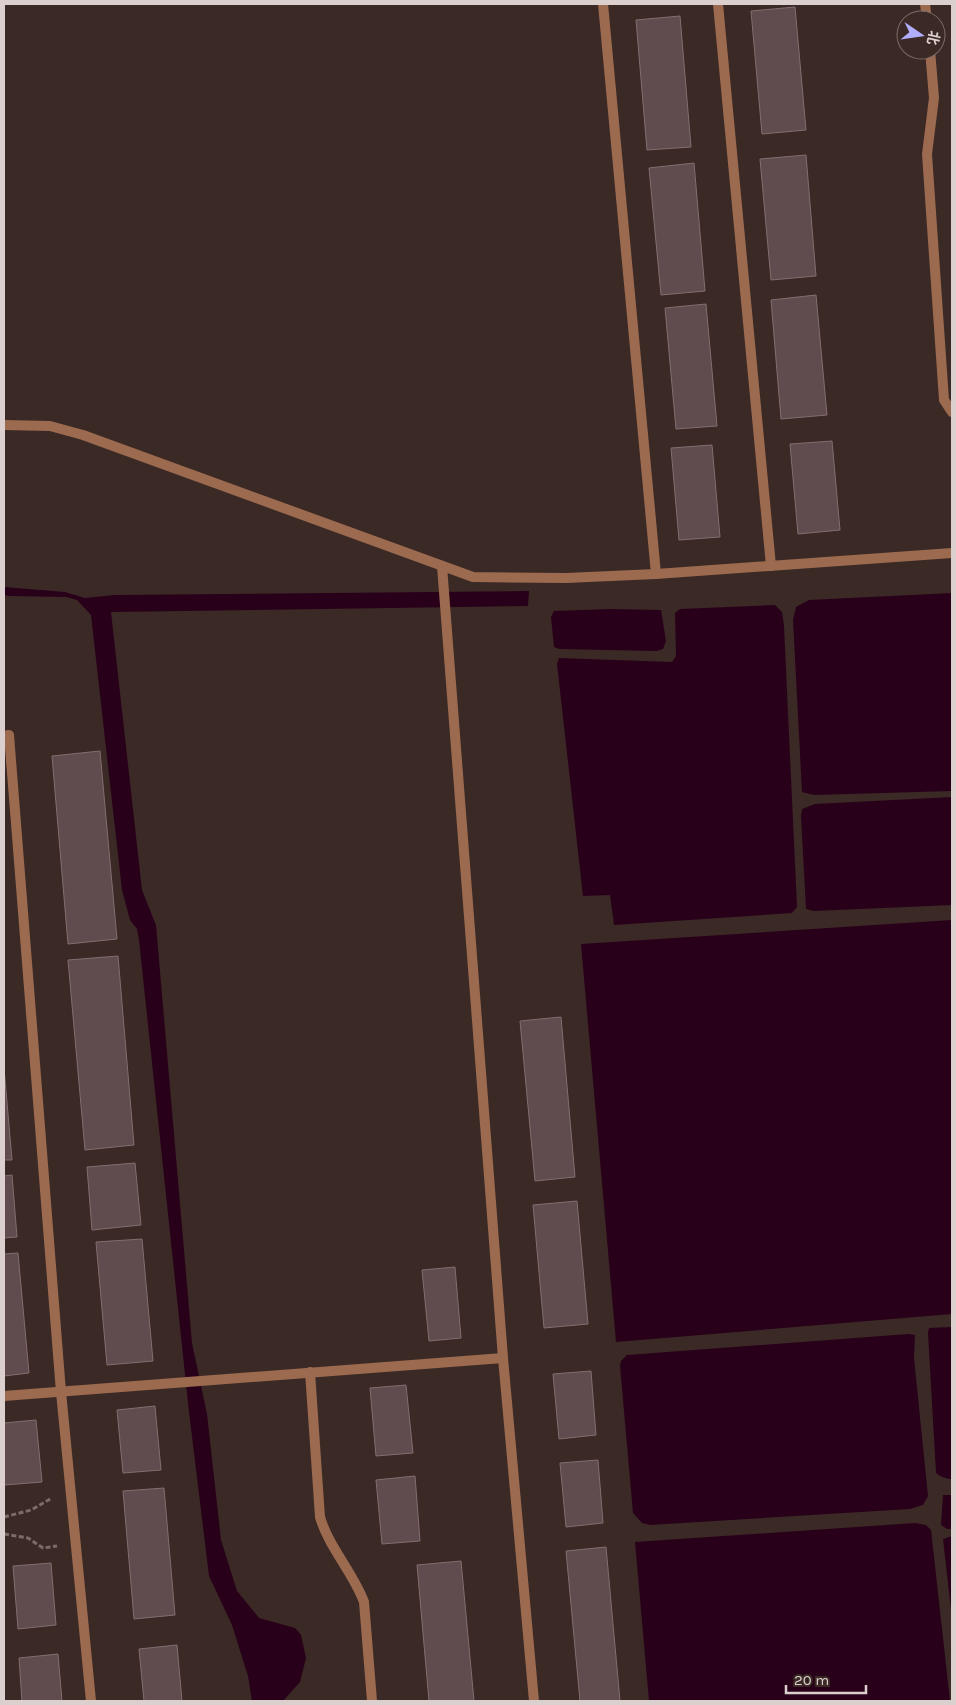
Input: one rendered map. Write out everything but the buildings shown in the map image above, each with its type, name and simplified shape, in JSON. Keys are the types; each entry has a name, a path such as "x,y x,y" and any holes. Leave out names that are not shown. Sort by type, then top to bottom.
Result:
{"street":[{"path":"603,4 656,574"},
{"path":"718,4 771,566"},
{"path":"931,60 934,98 927,154 944,400 952,412"},
{"path":"4,425 50,426 83,435 473,577 566,578 656,574 952,553"},
{"path":"442,566 503,1358 534,1701"},
{"path":"4,736 9,736 61,1392 91,1701"},
{"path":"4,1396 503,1358"},
{"path":"310,1372 320,1518 324,1532 359,1588 364,1602 372,1701"}],"path":[{"path":"4,1517 31,1510 47,1503 56,1493 70,1489"},
{"path":"4,1534 28,1538 43,1548 75,1543"}],"shaded area":[{"path":"4,587 65,592 85,598 115,595 529,591 528,606 111,612 142,890 156,925 192,1343 207,1414 221,1540 237,1591 259,1618 295,1628 301,1635 306,1658 300,1682 283,1701 252,1701 248,1676 232,1625 209,1576 189,1412 139,940 137,929 130,920 122,890 91,615 77,600 66,597 9,596 4,595"},
{"path":"952,593 952,791 814,795 802,792 793,620 796,607 809,600"},
{"path":"775,605 782,612 784,626 797,907 792,913 614,925 610,895 583,896 557,664 559,658 672,662 676,656 675,613 680,609"},
{"path":"661,610 666,641 663,649 657,651 559,649 554,647 551,617 554,611"},
{"path":"952,797 952,905 814,911 806,909 802,809 815,804"},
{"path":"952,920 952,1314 616,1342 581,944"},
{"path":"952,1327 952,1479 948,1479 936,1473 928,1333 929,1328"},
{"path":"915,1335 914,1358 928,1496 923,1505 910,1509 650,1525 642,1523 633,1513 620,1366 621,1361 627,1355"},
{"path":"943,1495 952,1495 952,1529 947,1529 941,1525"},
{"path":"915,1523 926,1525 931,1530 950,1701 649,1701 635,1542"},
{"path":"952,1536 952,1618 943,1539"}]}
